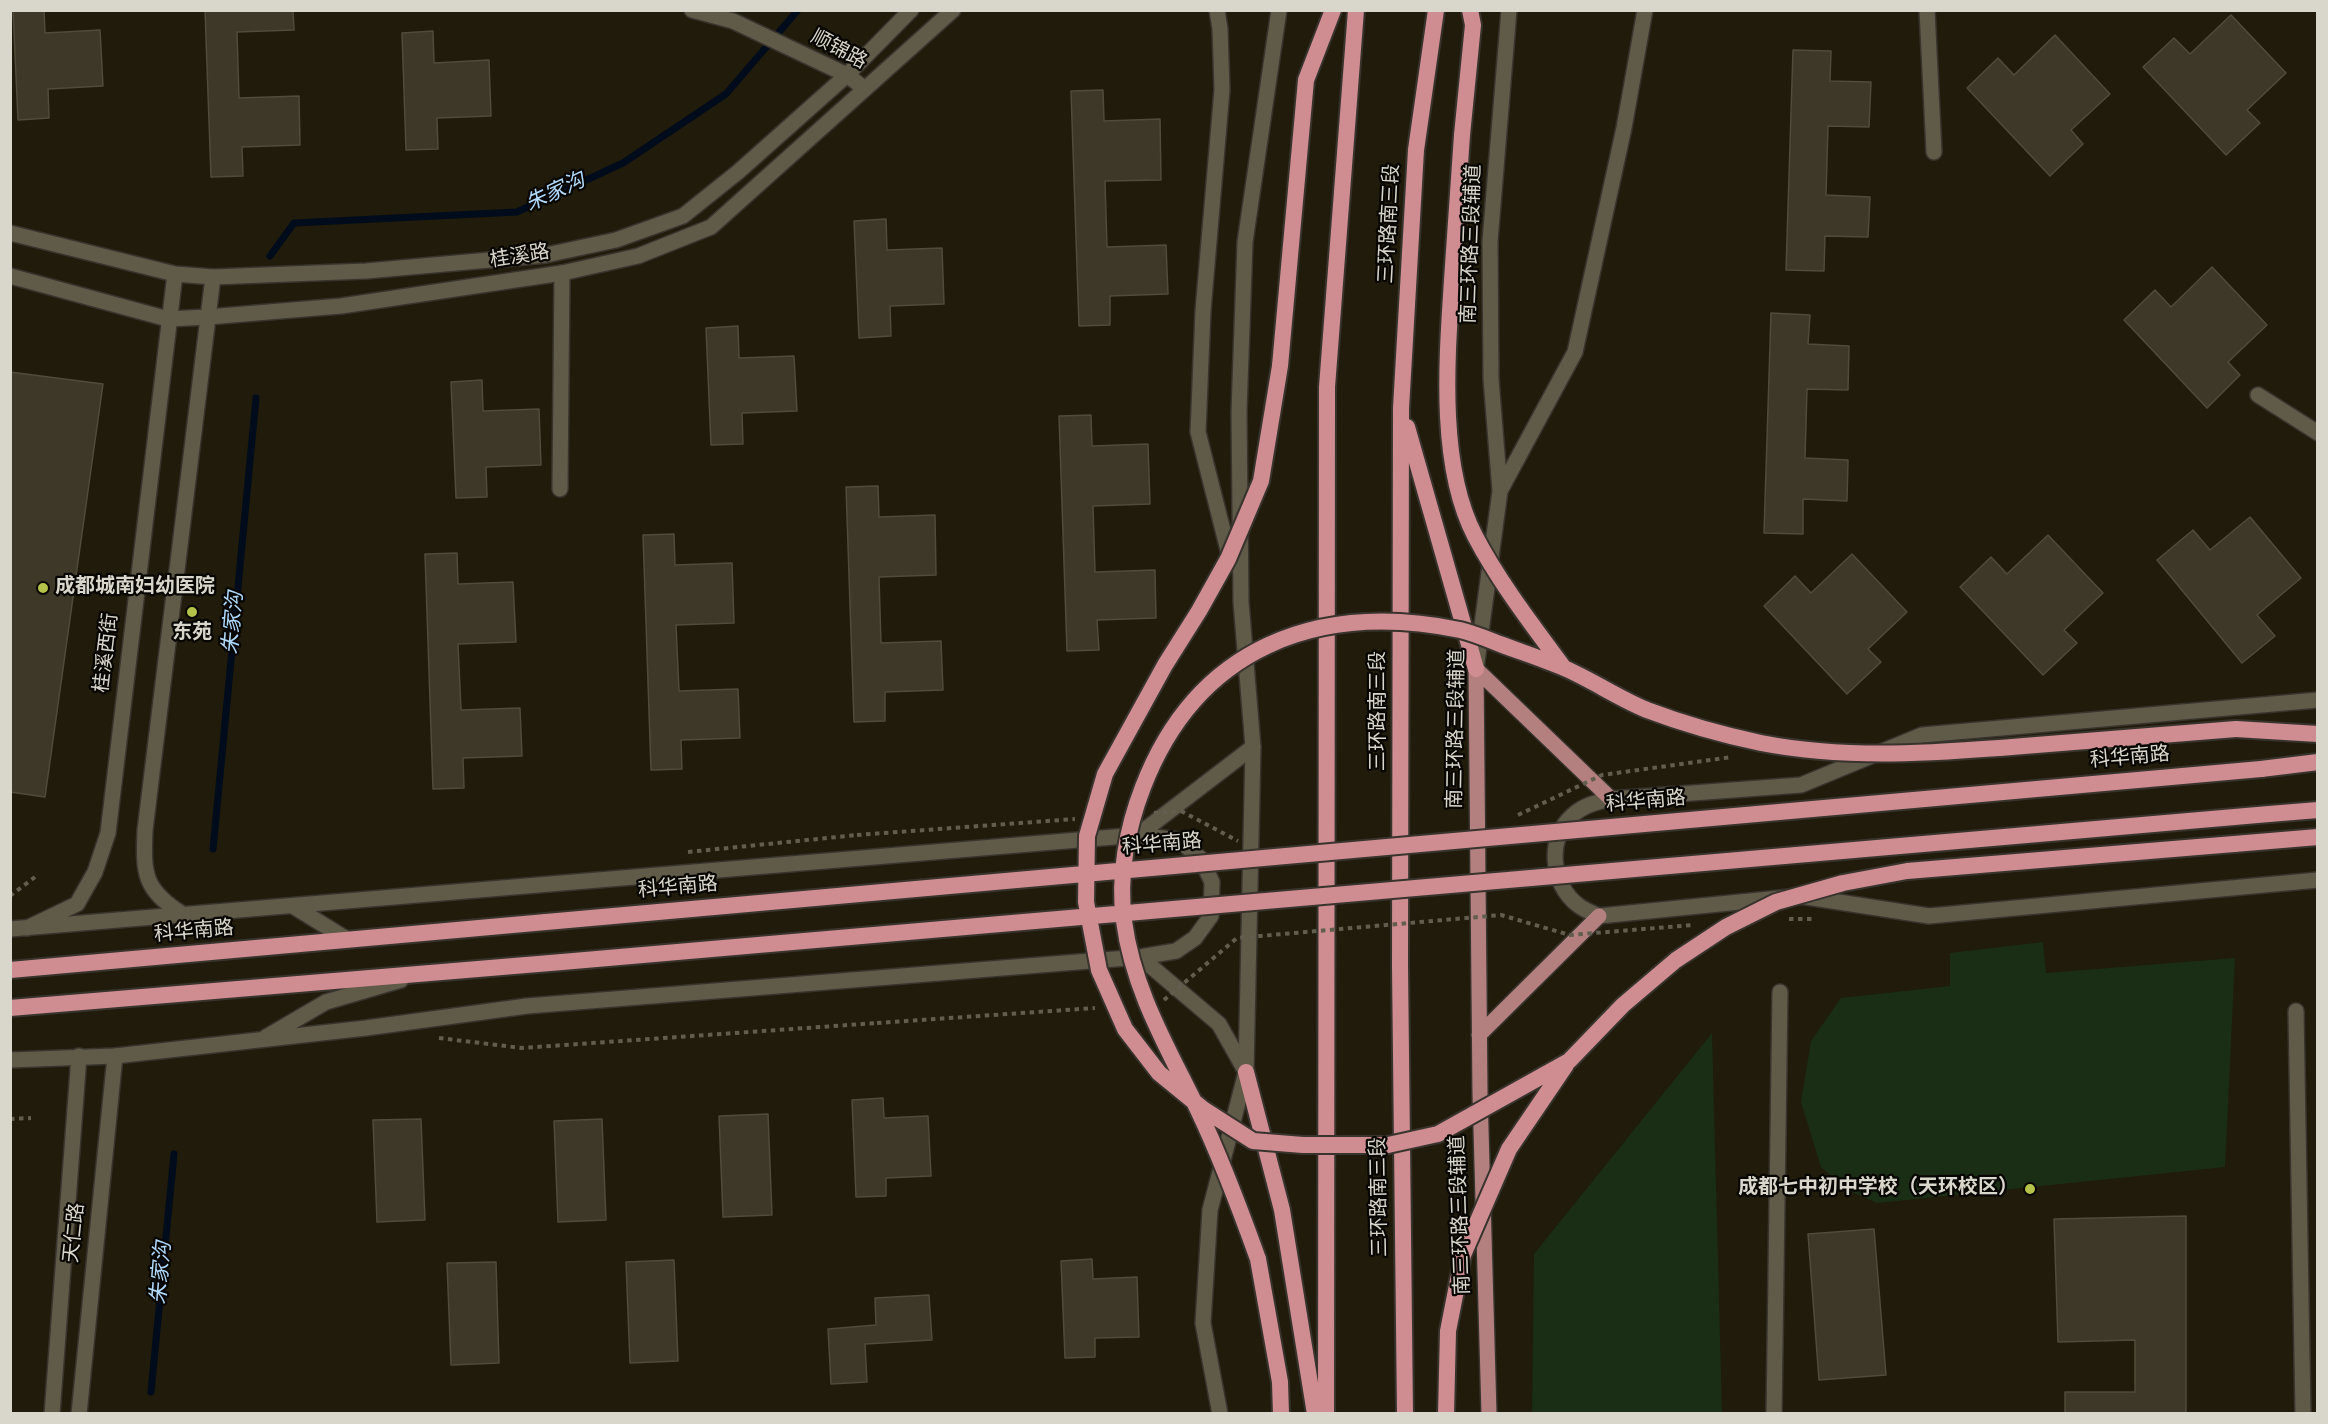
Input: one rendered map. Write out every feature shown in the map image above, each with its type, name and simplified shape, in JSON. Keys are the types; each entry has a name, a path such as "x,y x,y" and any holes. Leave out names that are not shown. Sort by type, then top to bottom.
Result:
{"highway":[{"path":"1333,10 1306,80 1280,366 1261,481 1228,559 1199,611 1164,665 1105,774 1087,836 1086,902 1099,970 1125,1029 1159,1073 1203,1109 1253,1141 1303,1145 1388,1145 1438,1134 1569,1061"},
{"path":"1326,1413 1327,387 1356,10"},
{"name":"三环路南三段","path":"1405,1413 1400,965 1401,408 1416,150 1436,10"},
{"path":"1470,10 1473,25 1462,135 1445,380 1450,435 1460,494 1475,535 1532,625 1565,668"},
{"path":"1401,408 1476,669"},
{"path":"1281,1413 1280,1382 1258,1259 1234,1194 1198,1111 1163,1043 1138,983 1123,919 1124,867 1132,816 1154,758 1181,715 1218,675 1266,645 1332,624 1387,620 1463,630 1565,668 1647,709 1719,733 1764,744 1824,751 1928,754 2236,729 2318,734"},
{"name":"科华南路","path":"10,970 2261,769 2318,762"},
{"path":"10,1008 2318,810"},
{"path":"1446,1413 1448,1332 1462,1255 1509,1149 1569,1061 1623,1005 1676,960 1726,927 1776,902 1843,883 1907,872 2318,837"},
{"path":"1246,1072 1282,1210 1315,1413"}],"main road":[{"name":"顺锦路","path":"692,10 733,21 847,75 865,89"},
{"name":"桂溪路","path":"10,233 175,274 213,277 366,271 546,255 616,240 683,216 738,172 847,75 910,10"},
{"name":"桂溪路","path":"10,276 168,319 341,306 562,273 638,256 711,227 953,10"},
{"path":"1209,10 1220,29"},
{"path":"1217,10 1220,29 1222,90 1203,311 1198,432 1241,602"},
{"path":"1220,1413 1203,1323 1210,1210 1246,1072 1253,747 1241,602 1239,412 1245,242 1279,10"},
{"name":"南三环路三段辅道","path":"1489,1413 1479,1035 1476,669 1500,491 1491,379 1491,241 1509,10"},
{"path":"1500,491 1575,352 1624,128 1645,10"},
{"path":"1927,10 1934,152"},
{"path":"560,489 562,273"},
{"name":"桂溪西街","path":"27,928 76,904 95,872 108,833 175,274"},
{"path":"184,915 160,898 145,875 145,830 213,277"},
{"path":"2258,395 2318,433"},
{"path":"1476,669 1611,799"},
{"path":"2318,700 1922,735 1801,785 1611,799 1591,803 1572,816 1558,835 1555,859 1560,885 1578,905 1599,916 1800,896 1929,916 2318,879"},
{"path":"1138,835 1253,747"},
{"path":"10,929 1138,835 1179,840 1201,859 1212,882 1211,916 1195,938 1176,951 1140,957 527,1006 115,1056 10,1060"},
{"path":"293,906 348,940"},
{"path":"1479,1035 1599,916"},
{"path":"1140,957 1219,1024 1246,1072"},
{"path":"261,1040 326,1002 420,974"},
{"path":"1774,1413 1780,992"},
{"path":"2296,1011 2303,1413"},
{"name":"天仁路","path":"52,1413 79,1056"},
{"name":"天仁路","path":"79,1413 115,1056"}],"path":[{"path":"1514,817 1602,775 1738,756"},
{"path":"1146,814 1181,811 1242,844"},
{"path":"857,835 1077,819"},
{"path":"10,896 35,877"},
{"path":"1159,1004 1237,938 1501,915 1570,935 1698,925"},
{"path":"433,1037 522,1048 1100,1008"},
{"path":"10,1119 31,1118"}],"green space":[{"path":"2043,942 2046,973 2235,958 2225,1167 1877,1203 1847,1190 1821,1167 1801,1102 1811,1041 1841,998 1950,986 1950,953"},
{"path":"1712,1033 1722,1413 1532,1413 1534,1254"}],"building":[{"path":"13,10 44,10 45,33 100,30 103,86 48,89 49,118 18,120"},
{"path":"205,10 293,10 294,30 237,32 239,98 299,96 300,145 242,147 243,176 211,177"},
{"path":"2231,15 2286,73 2247,110 2260,123 2226,155 2143,67 2174,38 2190,54"},
{"path":"433,31 434,63 489,60 491,116 437,118 438,149 406,150 402,33"},
{"path":"2055,35 2110,94 2071,130 2083,144 2050,176 1967,88 1998,58 2014,75"},
{"path":"1793,50 1831,51 1830,81 1871,82 1869,127 1828,126 1826,195 1870,197 1868,237 1825,236 1824,271 1786,270"},
{"path":"1103,90 1104,121 1160,119 1161,180 1105,181 1107,247 1166,245 1168,294 1110,296 1110,325 1079,326 1071,91"},
{"path":"886,219 887,250 942,248 944,304 890,306 891,336 859,338 854,221"},
{"path":"2212,267 2267,325 2228,362 2240,375 2207,408 2124,320 2155,290 2171,307"},
{"path":"1771,313 1810,315 1808,344 1849,346 1848,390 1807,389 1805,458 1848,460 1847,501 1803,499 1803,534 1764,533"},
{"path":"738,326 739,358 794,356 797,411 742,413 743,444 711,445 706,328"},
{"name":"成都城南妇幼医院","path":"10,372 103,384 45,797 10,792"},
{"path":"482,380 483,411 539,409 541,465 486,467 487,497 456,498 451,382"},
{"path":"1091,415 1092,446 1148,444 1150,504 1093,506 1095,572 1155,570 1156,618 1097,620 1099,650 1067,651 1059,416"},
{"path":"878,486 879,517 935,515 936,575 879,577 881,643 941,641 943,690 885,692 885,721 854,722 846,487"},
{"path":"2250,517 2301,578 2257,615 2275,636 2242,663 2157,560 2193,530 2210,550"},
{"path":"674,534 675,565 732,563 734,623 676,625 679,691 738,689 740,738 681,740 682,769 651,770 643,535"},
{"path":"2048,535 2103,593 2064,630 2077,643 2043,675 1960,587 1991,557 2007,574"},
{"path":"457,553 458,584 513,582 516,642 458,644 461,710 520,708 522,756 463,758 464,788 433,789 425,554"},
{"path":"1852,554 1907,612 1868,649 1881,662 1847,694 1764,606 1795,576 1811,593"},
{"path":"883,1098 884,1118 928,1116 931,1176 886,1178 886,1196 856,1197 852,1100"},
{"path":"768,1114 772,1215 723,1217 719,1116"},
{"path":"421,1119 425,1220 377,1222 373,1120"},
{"path":"602,1119 606,1220 558,1222 554,1121"},
{"path":"2186,1216 2186,1413 2065,1413 2065,1392 2135,1392 2135,1340 2058,1342 2054,1219"},
{"path":"1874,1229 1886,1375 1819,1380 1808,1234"},
{"path":"1092,1259 1093,1279 1137,1277 1139,1337 1095,1338 1095,1357 1065,1358 1061,1261"},
{"path":"674,1260 678,1361 630,1363 626,1262"},
{"path":"496,1262 499,1363 451,1365 447,1263"},
{"path":"929,1295 932,1340 865,1344 867,1382 831,1384 828,1329 876,1325 875,1298"}],"waterway":[{"name":"朱家沟","path":"270,256 294,223 517,212 623,163 726,94 798,10"},
{"name":"朱家沟","path":"213,849 256,398"},
{"name":"朱家沟","path":"151,1392 174,1154"}],"place":[{"name":"成都城南妇幼医院","path":"43,588"},
{"name":"东苑","path":"192,612"},
{"name":"成都七中初中学校（天环校区）","path":"2030,1189"}]}
